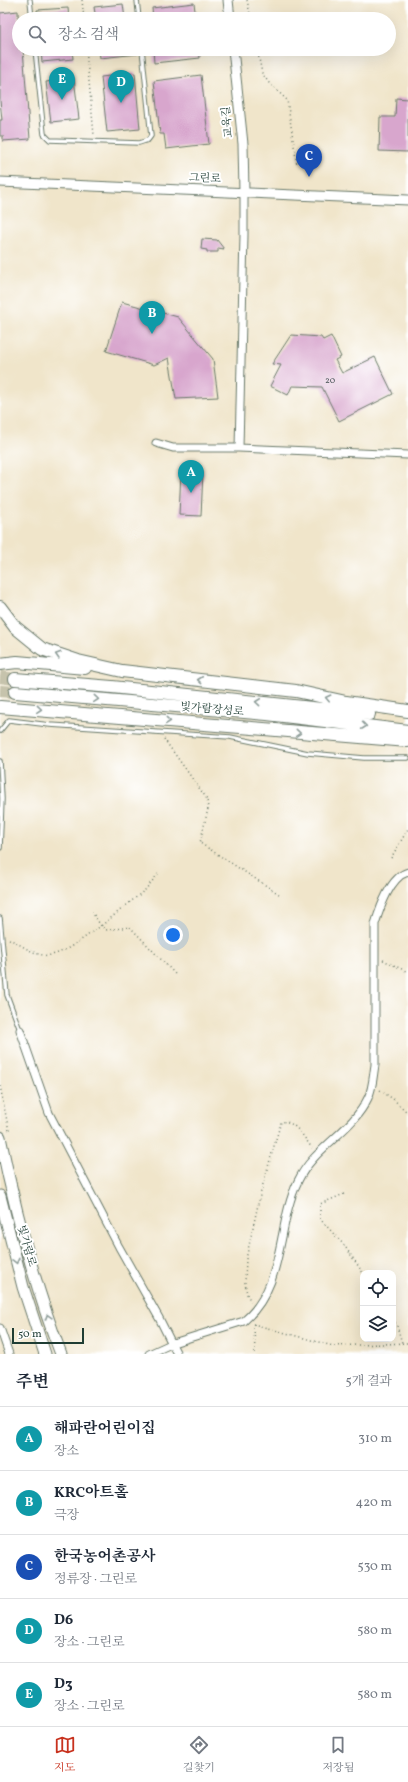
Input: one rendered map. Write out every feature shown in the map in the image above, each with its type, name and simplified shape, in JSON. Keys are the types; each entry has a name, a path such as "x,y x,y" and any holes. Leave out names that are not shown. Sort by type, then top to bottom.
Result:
{"highway":[{"path":"0,607 15,628 42,649 78,661 122,671"},
{"path":"2,665 17,662 122,671 296,691 346,702 408,711"},
{"name":"빛가람장성로","path":"15,679 295,705 408,718"},
{"name":"빛가람장성로","path":"15,692 267,714 408,731"},
{"path":"2,705 333,736 408,741"}],"main road":[{"name":"빛가람로","path":"0,1137 24,1241 52,1331 61,1354"},
{"name":"빛가람로","path":"0,1196 23,1287 45,1354"}],"street":[{"path":"228,0 229,12"},
{"name":"교육길","path":"234,56 243,144 244,192"},
{"name":"그린로","path":"0,182 408,200"},
{"path":"239,448 244,192"},
{"path":"156,443 173,448 239,448 408,455"},
{"path":"149,1354 173,1343 244,1321 258,1307 275,1271 295,1188 300,1177 316,1154 346,1128 358,1114 368,1099 372,1088 375,1065 375,924 382,903 396,881 408,872"},
{"path":"20,1030 49,1113 119,1247 173,1343 177,1354"},
{"path":"0,1328 9,1354"}],"lane":[{"path":"30,0 31,12"},
{"path":"137,0 138,12"},
{"path":"36,56 46,138 50,140 94,140 139,143 148,140 151,136 143,56"},
{"path":"0,730 9,720 17,720 50,725 230,737 308,753 364,758 408,758"},
{"path":"0,761 2,799 0,848"},
{"path":"0,918 7,995 20,1030"}],"path":[{"path":"82,0 83,12"},
{"path":"247,0 250,12"},
{"path":"87,56 94,140"},
{"path":"258,56 262,73 269,83 287,100 297,165"},
{"path":"160,732 207,799 208,809 200,843 279,894"},
{"path":"391,858 408,830"},
{"path":"2,935 36,953 47,956 69,947 101,926 145,890 158,874"},
{"path":"92,912 101,926 106,930 130,927 177,976"},
{"path":"375,955 408,972"},
{"path":"372,1088 384,1092 408,1113"},
{"path":"258,1307 249,1301 247,1294 245,1277 246,1259 261,1190 281,1122 290,1124 300,1133 316,1154"},
{"path":"344,1194 320,1204 320,1219 344,1245 361,1270"},
{"path":"244,1321 333,1346 408,1343"},
{"path":"254,1324 255,1354"},
{"path":"396,1324 402,1343"}],"building":[{"path":"194,3 195,12 152,12 152,8"},
{"path":"123,4 124,12 95,12 94,7"},
{"path":"68,8 68,12 37,12 37,10"},
{"path":"18,11 12,12 12,56 24,56 30,139 3,141 3,136 0,136 0,120 2,120 0,101 0,13"},
{"path":"42,56 73,56 73,59 42,62"},
{"path":"100,56 119,56 100,58"},
{"path":"154,56 200,56 200,58 154,63"},
{"path":"135,73 140,129 107,132 101,77"},
{"path":"201,75 209,144 166,149 164,134 160,134 154,81"},
{"path":"74,78 79,119 51,122 46,82"},
{"path":"396,98 408,99 408,152 379,151 380,117 395,117"},
{"path":"202,239 217,240 224,249 218,248 218,252 207,252 207,250 201,249"},
{"path":"122,302 178,317 213,359 218,397 176,399 169,358 154,365 106,351"},
{"path":"291,335 321,337 323,340 331,336 341,357 335,360 342,373 375,357 393,394 339,421 322,387 292,386 288,395 270,386 281,365 272,364"},
{"path":"181,471 203,472 201,516 179,515"}],"tunnel":[{"path":"0,677 15,679"},
{"path":"0,691 15,692"}],"place":[{"name":"D3","path":"62,100"},
{"name":"D6","path":"121,103"},
{"name":"한국농어촌공사","path":"309,177"},
{"name":"KRC아트홀","path":"152,334"},
{"name":"해파란어린이집","path":"191,493"}]}
